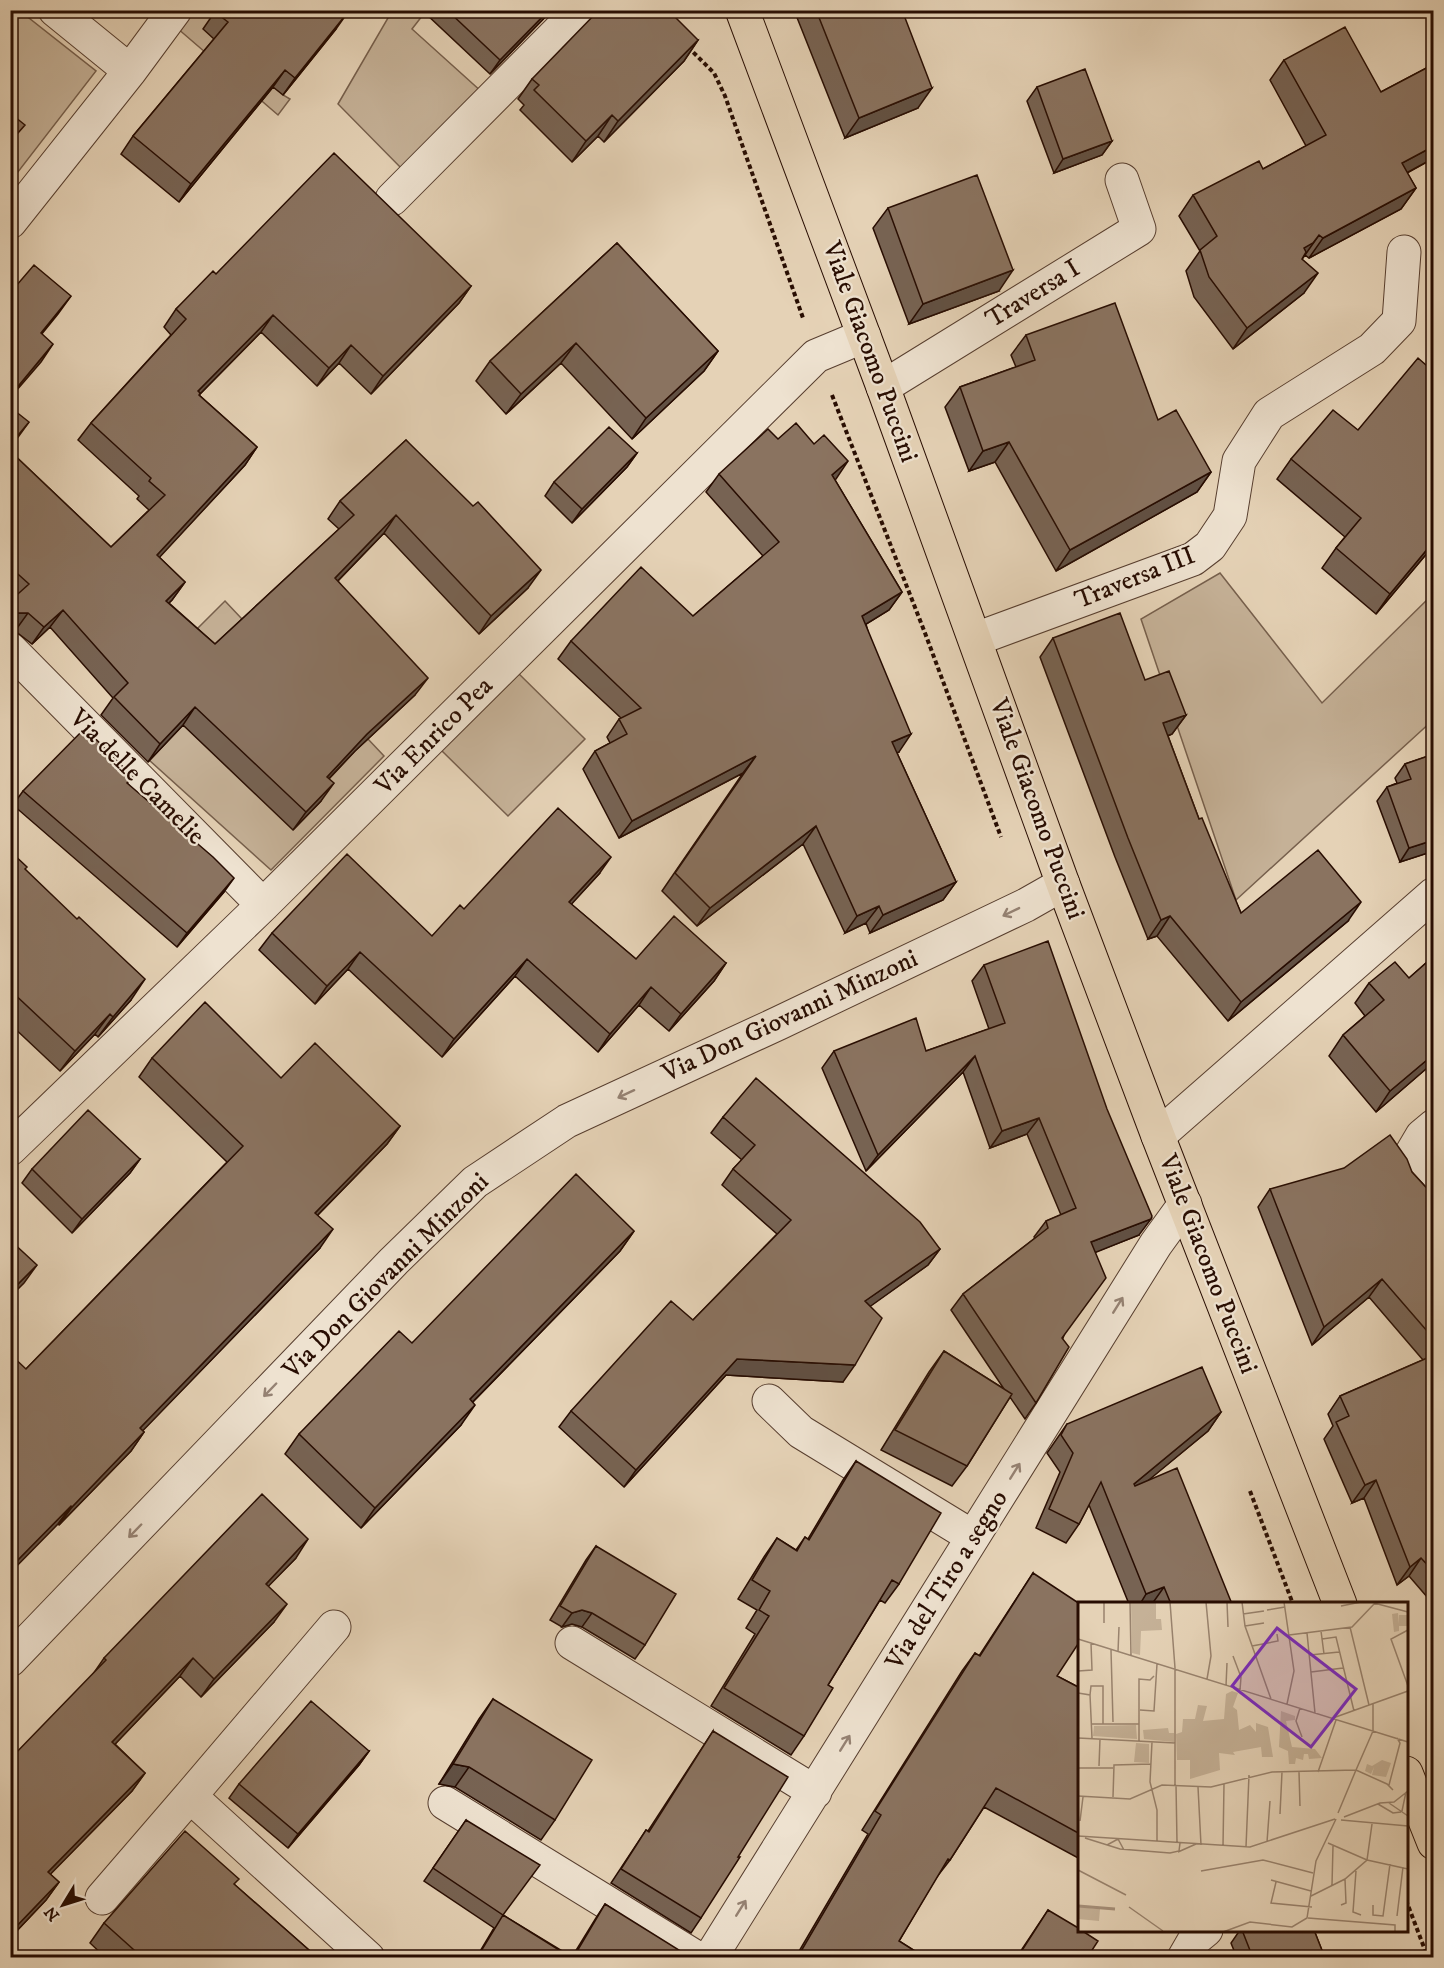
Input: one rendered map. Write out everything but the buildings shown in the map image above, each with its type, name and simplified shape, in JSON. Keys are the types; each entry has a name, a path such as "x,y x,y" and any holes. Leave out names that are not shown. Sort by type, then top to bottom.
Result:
{"main road":[{"name":"Viale Giacomo Puccini","path":"741,12 883,387 1063,884 1158,1137 1339,1602"},
{"path":"1410,1792 1434,1843"}],"street":[{"path":"55,10 130,71"},
{"path":"10,222 130,71 175,10"},
{"path":"392,199 580,10"},
{"name":"Traversa I","path":"883,387 1139,229 1122,180"},
{"name":"Traversa III","path":"976,639 1193,559 1210,546 1230,516 1239,461 1269,414 1372,349 1399,321 1404,252"},
{"name":"Via Enrico Pea","path":"15,1136 263,906 816,356 864,336"},
{"name":"Via delle Camelie","path":"10,649 263,906"},
{"name":"Via Don Giovanni Minzoni","path":"10,1660 394,1261 474,1182 567,1121 1026,905 1063,884"},
{"path":"1158,1137 1434,894"},
{"path":"1434,1126 1422,1136 1409,1158 1414,1178 1434,1201"},
{"name":"Via del Tiro a segno","path":"710,1958 1156,1244 1185,1204"},
{"path":"769,1401 801,1432 973,1537"},
{"path":"102,1898 334,1627"},
{"path":"572,1643 815,1792"},
{"path":"190,1796 368,1958"},
{"path":"445,1803 697,1958"},
{"path":"1184,1958 1196,1939 1204,1932"}],"path":[{"path":"682,42 714,73 725,96 816,356 925,633 1002,839"},
{"path":"1248,1484 1292,1602"},
{"path":"1408,1903 1428,1958"}],"shaded area":[{"path":"11,11 20,11 96,71 11,181 10,144 15,139 10,135"},
{"path":"190,11 218,11 283,95 290,99 278,115 177,28"},
{"path":"392,11 426,11 412,29 483,93 403,170 338,104"},
{"path":"1220,573 1322,703 1433,594 1433,720 1236,900 1141,619"},
{"path":"225,601 361,745 368,739 384,756 271,870 149,760 182,644"},
{"path":"516,671 585,739 508,816 440,749"}]}
